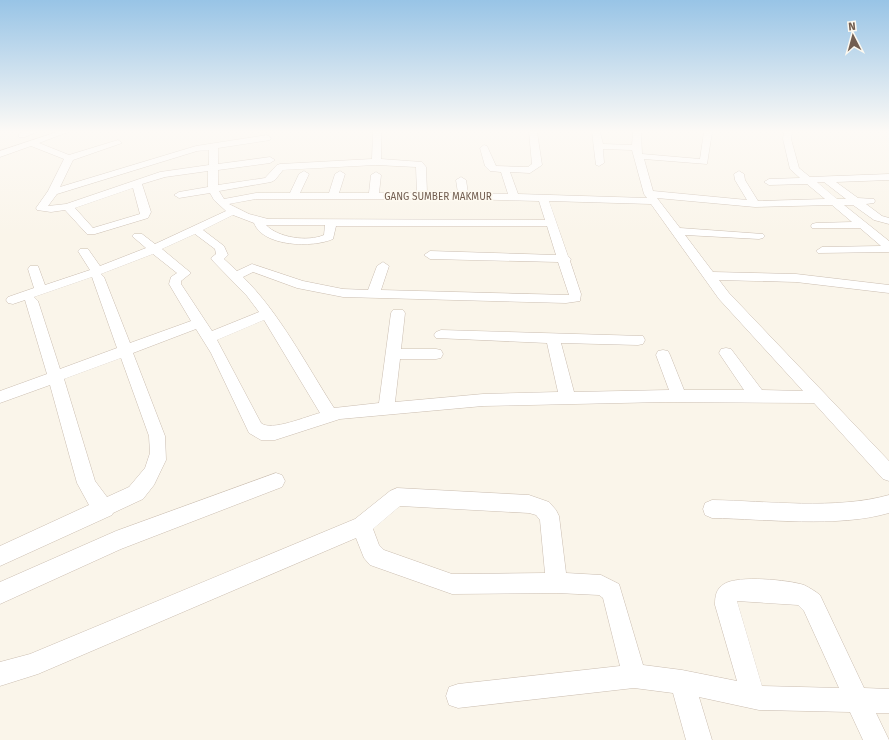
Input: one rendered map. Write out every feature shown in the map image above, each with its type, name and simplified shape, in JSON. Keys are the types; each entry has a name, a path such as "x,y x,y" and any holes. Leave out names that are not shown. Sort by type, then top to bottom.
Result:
{"street":[{"path":"65,167 53,192 41,208 51,209 68,207 163,174 219,167"},
{"path":"53,192 140,167"},
{"path":"215,167 214,190 218,199 234,211 250,220 259,222 551,223"},
{"path":"179,195 268,180 274,176 280,167 285,167"},
{"path":"421,167 422,196"},
{"path":"491,167 493,169 504,170 530,170 535,167"},
{"path":"642,167 652,197 724,296 889,473"},
{"path":"794,167 889,248"},
{"path":"504,170 514,197"},
{"path":"294,196 304,174"},
{"path":"333,197 340,174"},
{"path":"738,174 740,180 755,204"},
{"path":"373,197 376,175"},
{"path":"769,182 889,177"},
{"path":"826,179 886,220"},
{"path":"460,180 463,196"},
{"path":"68,207 91,232 138,218 146,212 137,182"},
{"name":"GANG SUMBER MAKMUR","path":"222,202 256,196 463,196 543,198 652,197 755,204 870,201"},
{"path":"394,222 395,196"},
{"path":"236,276 248,268 257,268 301,285 344,293 542,299 575,298 576,294 565,259 543,198"},
{"path":"13,300 36,296 97,274 234,211"},
{"path":"816,226 886,220"},
{"path":"259,222 262,229 280,237 312,242 326,240 329,237 331,222"},
{"path":"195,230 220,248 222,255 217,258 252,292 268,314 330,415"},
{"path":"676,231 759,236"},
{"path":"138,236 184,273 178,277 175,284 218,352 255,428 261,433 275,433 330,415 386,408 483,400 567,397 679,396 819,398"},
{"path":"822,251 889,248"},
{"path":"0,556 136,494 149,479 158,463 160,448 158,436 124,350 97,274 84,251"},
{"path":"430,255 565,259"},
{"path":"373,294 383,266"},
{"path":"34,269 36,296 43,334 86,483 92,495 105,509"},
{"path":"708,276 796,278 889,288"},
{"path":"386,408 398,313"},
{"path":"208,338 268,314"},
{"path":"0,397 199,323"},
{"path":"441,335 638,340"},
{"path":"553,338 567,397"},
{"path":"726,353 757,396"},
{"path":"392,354 436,354"},
{"path":"663,355 679,396"},
{"path":"0,593 116,541 276,482"},
{"path":"0,674 30,666 362,526 397,497 536,506 542,508 548,516 557,583"},
{"path":"712,509 839,512 871,509 889,504"},
{"path":"362,526 371,552 378,558 385,562 406,567 442,581 466,586 557,583 601,585 612,591 616,600 634,676"},
{"path":"753,697 726,605 726,596 732,591 794,593 804,596 812,603 876,740"},
{"path":"458,696 634,676 682,682 753,697 779,700 889,701"},
{"path":"682,682 699,740"}]}
